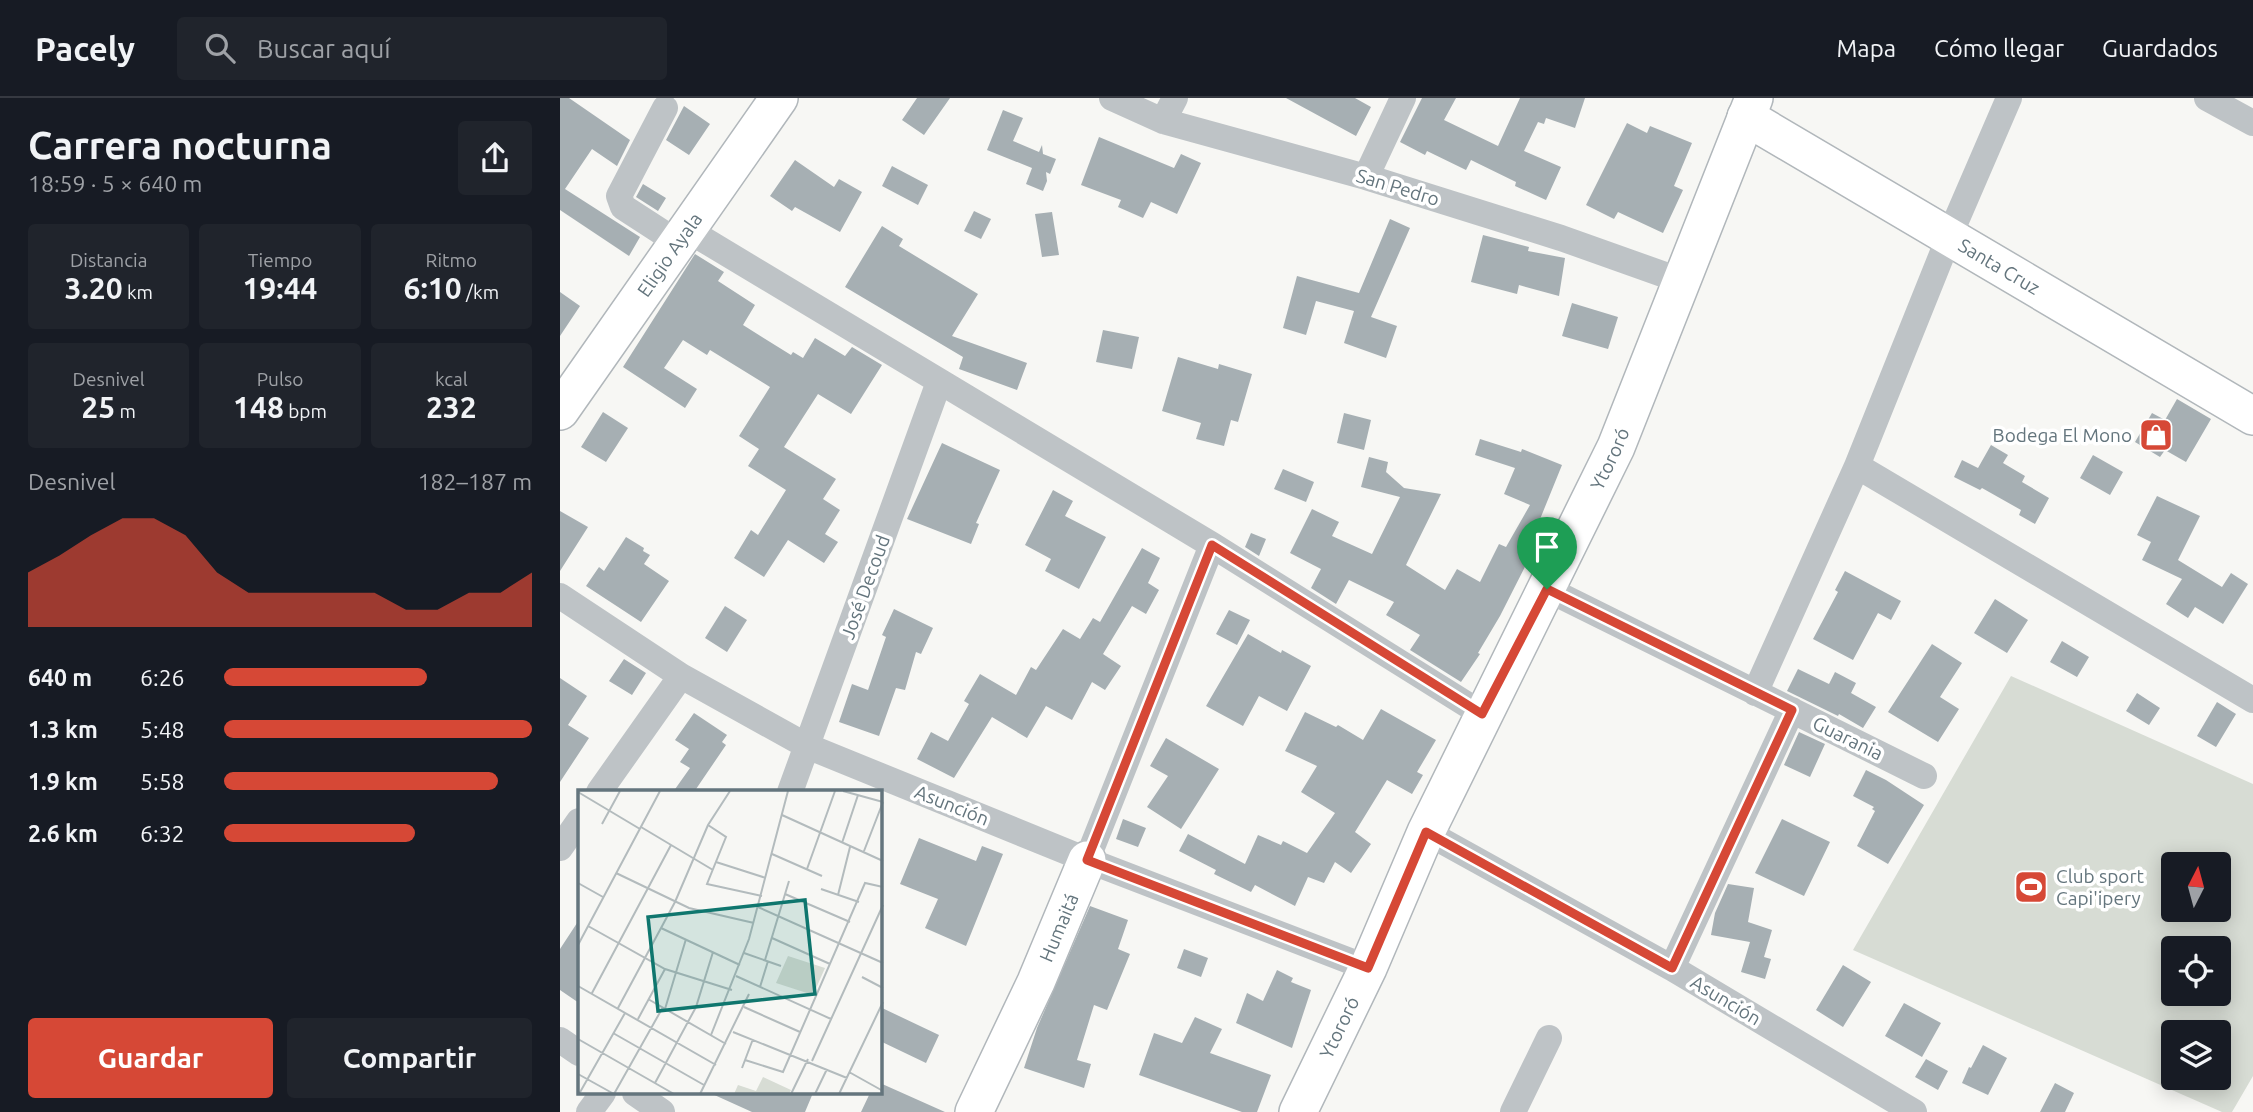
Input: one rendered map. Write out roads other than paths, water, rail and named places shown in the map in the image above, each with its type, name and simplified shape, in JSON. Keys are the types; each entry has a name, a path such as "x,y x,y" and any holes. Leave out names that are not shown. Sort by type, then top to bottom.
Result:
{"street":[{"name":"Eligio Ayala","path":"560,411 779,98"},
{"name":"San Pedro","path":"1112,98 1169,110 1366,177 1561,238 1682,281"},
{"path":"1366,177 1403,98"},
{"path":"1755,693 1857,466 1949,237 2009,98"},
{"path":"2207,98 2253,123"},
{"path":"665,108 619,196 622,206 682,235 939,382 1212,545 1482,714"},
{"name":"Santa Cruz","path":"1750,108 1949,237 2253,416"},
{"name":"Ytororó","path":"1298,1112 1368,968 1426,832 1482,714 1616,447 1750,108"},
{"name":"José Decoud","path":"791,790 939,382"},
{"path":"1857,466 2253,700"},
{"name":"Humaitá","path":"974,1112 1036,982 1212,545"},
{"name":"Guarania","path":"1547,589 1924,776"},
{"name":"Asunción","path":"560,596 681,676 807,746 1087,860 1368,968"},
{"path":"601,790 681,676"},
{"path":"1672,968 1792,710"},
{"path":"560,848 578,822"},
{"name":"Asunción","path":"1426,832 1672,968 1914,1112"},
{"path":"1513,1112 1549,1038"},
{"path":"560,1040 578,1052"},
{"path":"589,1112 602,1094"}],"place":[{"name":"Bodega El Mono","path":"2156,435"},
{"name":"Club sport Capi'ipery","path":"2031,887"}]}
